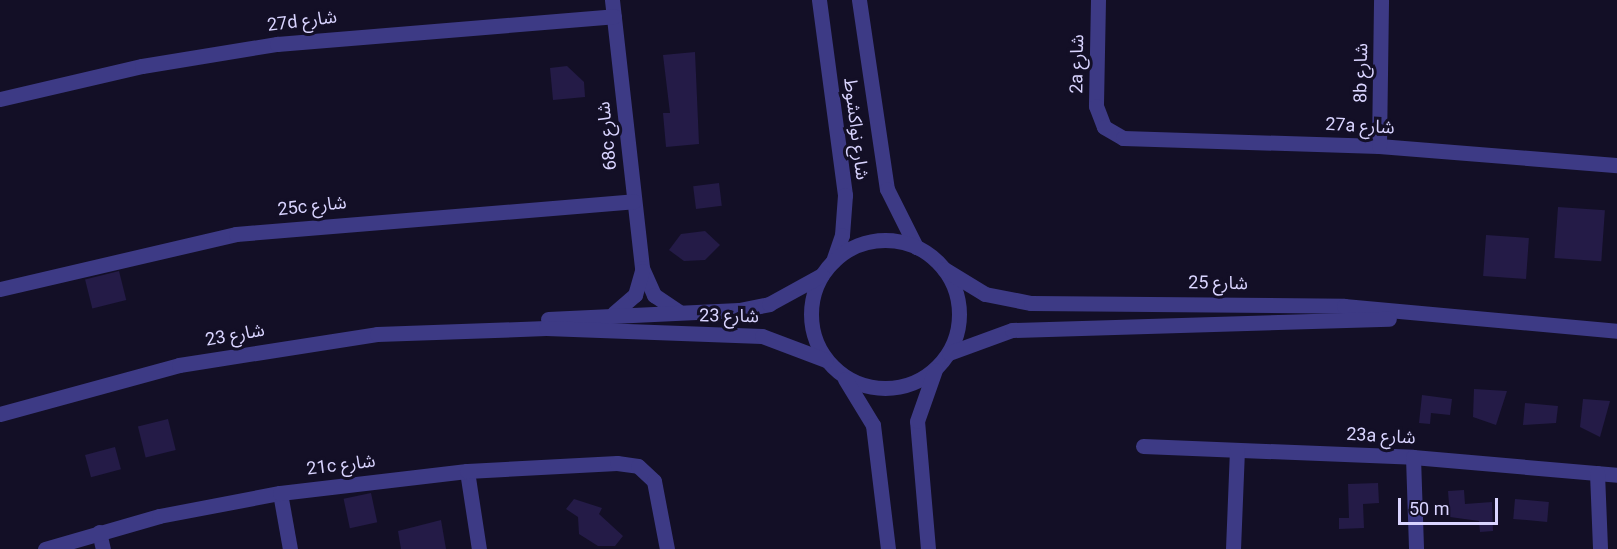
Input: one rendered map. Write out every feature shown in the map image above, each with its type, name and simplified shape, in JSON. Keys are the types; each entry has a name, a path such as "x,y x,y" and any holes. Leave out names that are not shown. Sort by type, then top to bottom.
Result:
{"street":[{"name":"شارع نواكشوط","path":"819,0 845,195 842,235 833,262"},
{"name":"شارع نواكشوط","path":"859,0 887,189 916,247"},
{"name":"2a شارع","path":"1098,0 1096,106 1104,127"},
{"name":"8b شارع","path":"1379,146 1381,0"},
{"name":"27d شارع","path":"0,99 142,66 277,44 613,8"},
{"name":"68c شارع","path":"613,8 642,268 654,295 679,312"},
{"name":"27a شارع","path":"1104,127 1134,138 1379,146 1617,165"},
{"name":"25c شارع","path":"0,289 236,234 634,201"},
{"path":"839,372 871,387 889,388 923,378 938,366 949,353 958,328 958,301 944,269 916,247 890,241 863,243 833,262 822,275 814,292 812,327 826,360 839,372 873,425 888,549"},
{"name":"68c شارع","path":"615,313 635,294 642,268"},
{"name":"شارع 25","path":"944,269 984,294 1031,303 1251,303 1500,319 1617,331"},
{"name":"شارع 23","path":"0,414 120,379 240,354 377,334 482,328 615,313 679,312 769,304 822,275"},
{"name":"شارع 25","path":"949,353 1012,330 1325,318 1500,319"},
{"name":"شارع 23","path":"482,328 762,336 826,360"},
{"path":"928,549 917,421 938,366"},
{"name":"23a شارع","path":"1143,447 1413,457 1617,475"},
{"path":"1233,549 1237,450"},
{"path":"1413,457 1416,549"},
{"name":"21c شارع","path":"45,549 99,532 280,493 467,471 617,463 647,472 658,491 667,549"},
{"path":"467,471 479,549"},
{"path":"1597,473 1600,549"},
{"path":"280,493 290,549"},
{"path":"99,532 103,549"}],"building":[{"path":"695,52 699,144 666,147 663,113 670,113 663,55"},
{"path":"567,66 584,82 585,97 553,100 550,68"},
{"path":"719,183 722,206 696,209 693,186"},
{"path":"1558,207 1605,210 1601,261 1554,258"},
{"path":"705,231 720,245 705,260 684,261 669,250 681,234"},
{"path":"1486,235 1529,238 1526,279 1483,276"},
{"path":"119,271 126,300 92,309 85,279"},
{"path":"1474,389 1507,391 1496,425 1473,417"},
{"path":"1422,395 1452,399 1450,415 1431,413 1430,424 1419,423"},
{"path":"1583,399 1610,401 1600,437 1580,427"},
{"path":"1525,403 1558,406 1556,423 1523,425"},
{"path":"168,419 176,450 146,458 138,426"},
{"path":"115,447 121,469 91,477 85,455"},
{"path":"1378,483 1379,503 1363,504 1364,528 1339,529 1339,518 1349,518 1348,484"},
{"path":"1464,490 1465,504 1492,502 1493,531 1480,532 1479,521 1450,517 1448,491"},
{"path":"371,493 377,522 350,528 344,499"},
{"path":"574,499 602,508 599,514 623,536 615,546 598,546 579,534 578,517 566,509"},
{"path":"1515,499 1549,502 1547,522 1513,519"},
{"path":"441,520 446,549 401,549 398,531"}]}
